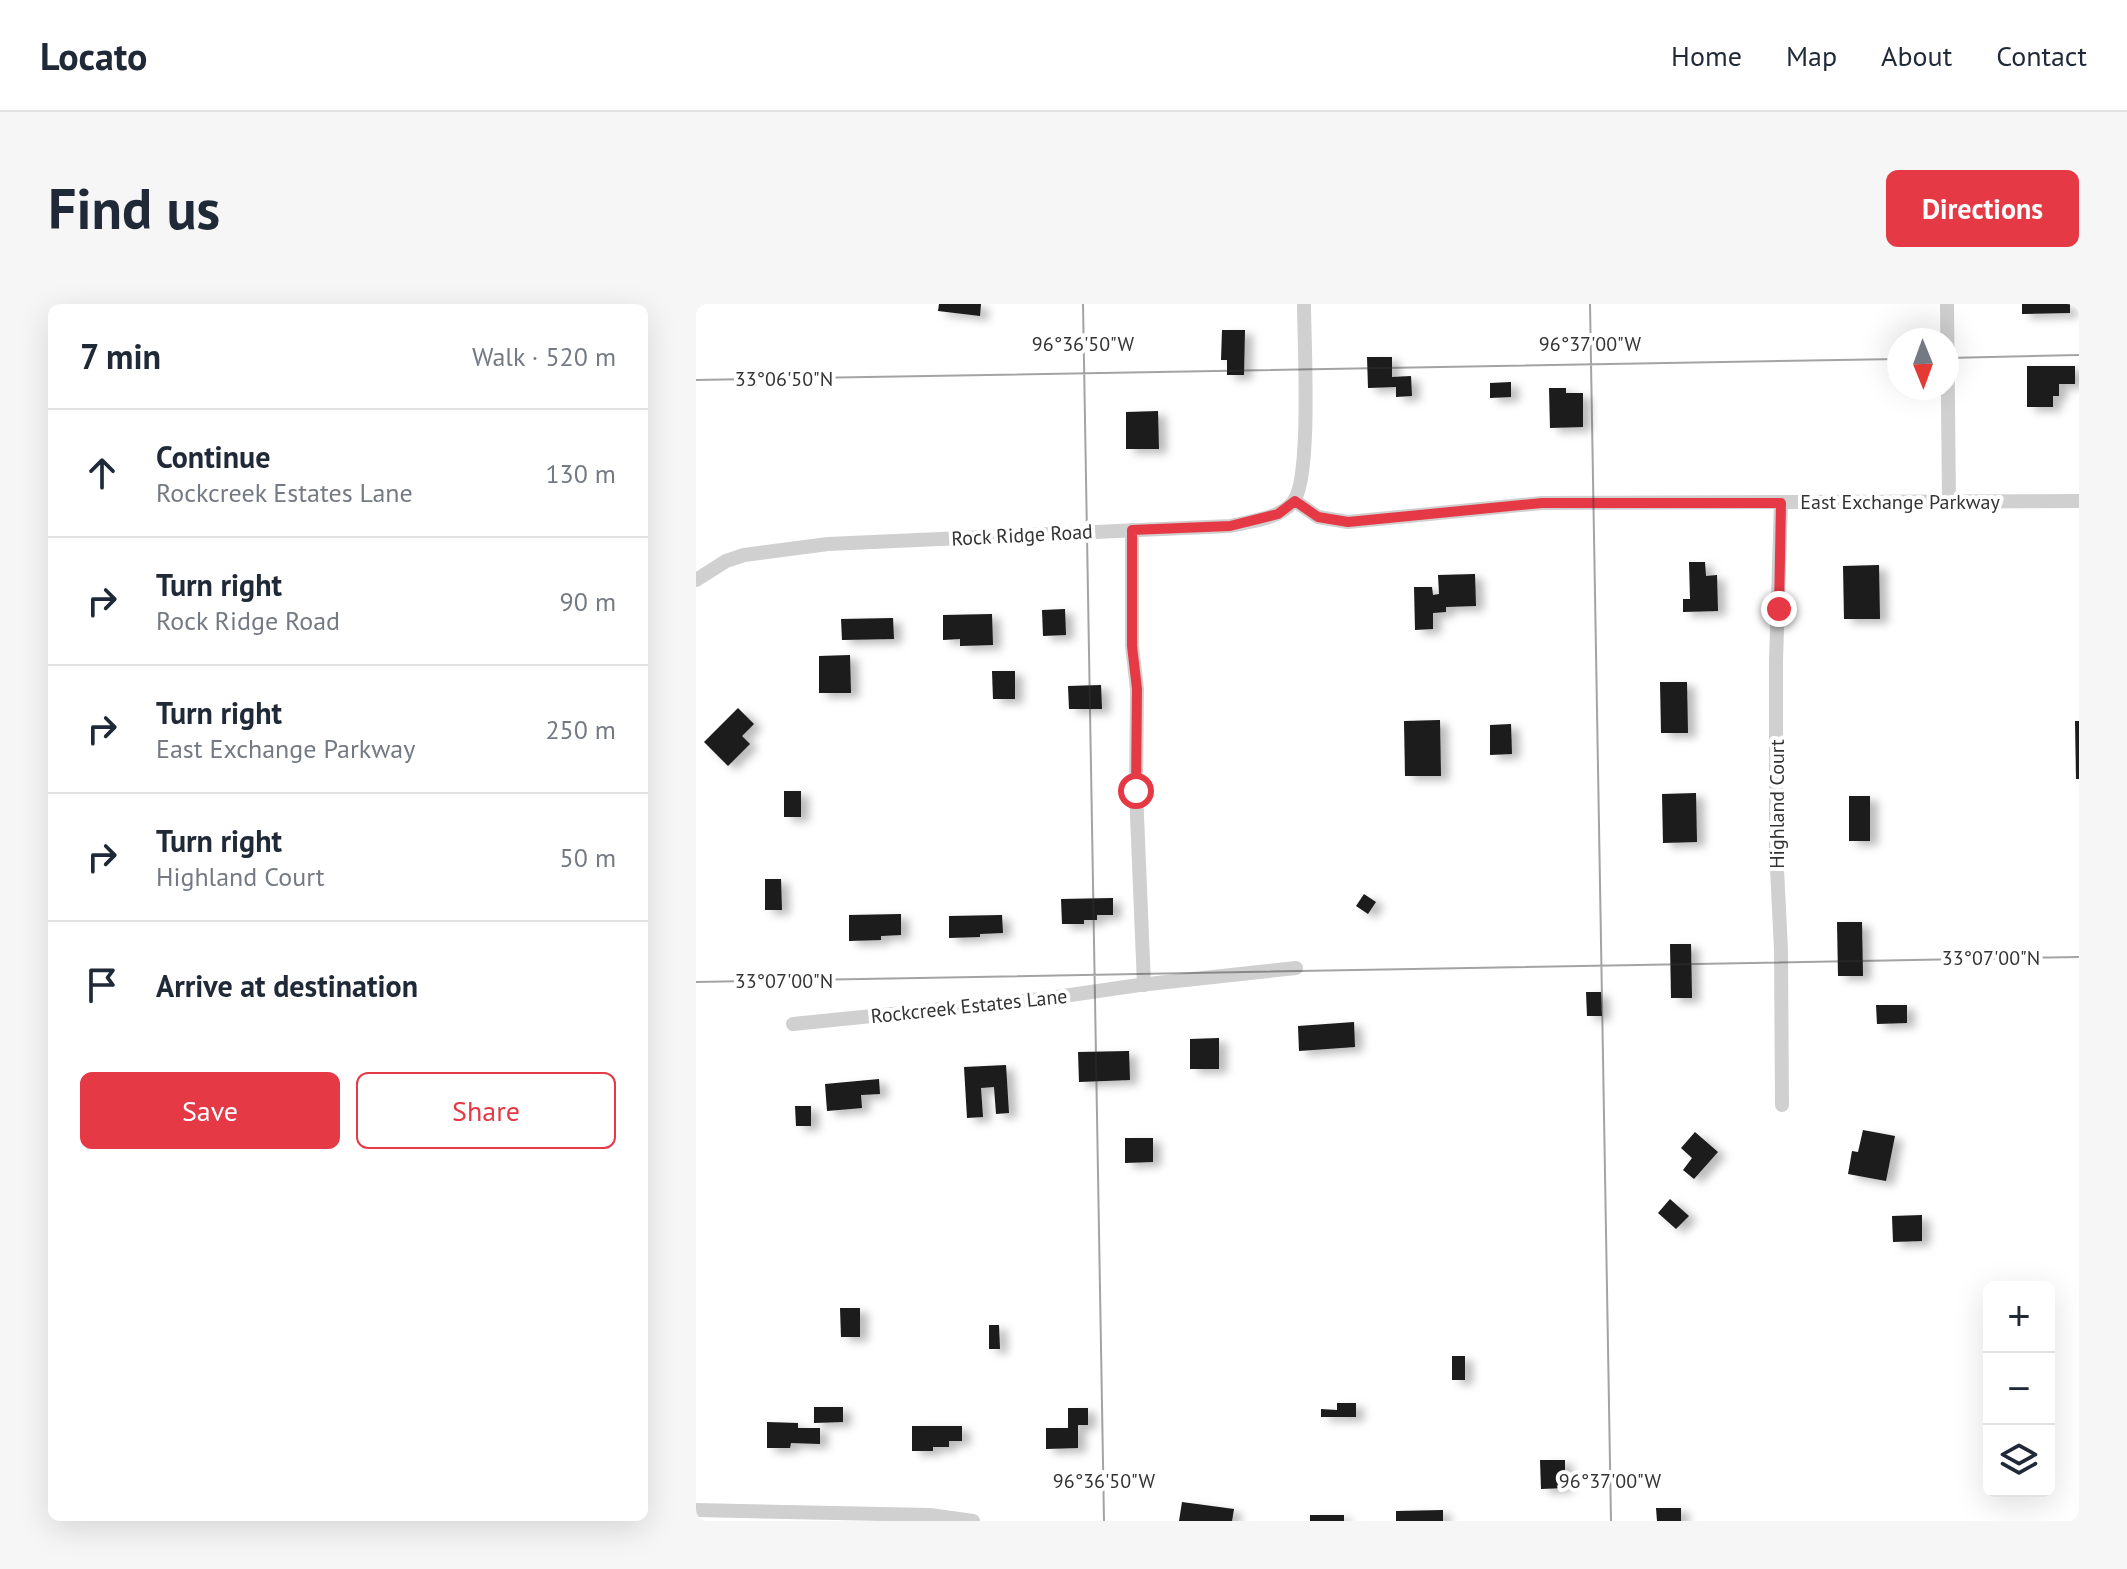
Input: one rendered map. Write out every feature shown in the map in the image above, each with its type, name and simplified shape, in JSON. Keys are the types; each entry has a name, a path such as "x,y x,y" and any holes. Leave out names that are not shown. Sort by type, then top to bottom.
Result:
{"street":[{"path":"1295,501 1305,459 1304,304"},
{"path":"1947,304 1949,502"},
{"name":"East Exchange Parkway","path":"1295,501 1318,517 1348,522 1542,503 2079,501"},
{"name":"Rock Ridge Road","path":"696,580 726,561 744,555 828,544 1230,526 1278,514 1295,501"},
{"name":"Highland Court","path":"1781,503 1776,661 1776,848 1781,950 1782,1105"},
{"path":"1132,530 1132,646 1137,689 1136,791 1144,985"},
{"name":"Rockcreek Estates Lane","path":"793,1024 1296,968"},
{"path":"696,1510 930,1515 973,1521"}],"building":[{"path":"939,304 981,304 980,316 938,311"},
{"path":"2022,304 2070,304 2070,313 2022,314"},
{"path":"1222,330 1245,330 1244,375 1227,375 1227,360 1221,360"},
{"path":"1367,357 1392,357 1392,377 1411,376 1412,396 1396,397 1396,387 1368,388"},
{"path":"2027,366 2075,366 2075,384 2059,384 2059,396 2053,396 2053,407 2027,407"},
{"path":"1511,382 1511,397 1490,398 1490,383"},
{"path":"1549,388 1566,388 1566,393 1583,393 1583,427 1550,428"},
{"path":"1158,411 1159,449 1126,449 1126,412"},
{"path":"1689,562 1705,562 1706,576 1717,575 1718,611 1683,612 1683,599 1690,599"},
{"path":"1879,565 1880,619 1844,619 1843,566"},
{"path":"1475,574 1476,606 1446,607 1446,612 1433,613 1433,629 1415,630 1414,587 1432,587 1433,595 1439,594 1438,575"},
{"path":"1065,609 1066,635 1043,636 1042,610"},
{"path":"992,614 993,645 960,646 960,639 943,640 943,615"},
{"path":"893,618 894,639 842,640 841,619"},
{"path":"850,655 851,693 819,693 819,656"},
{"path":"992,671 1015,671 1015,699 993,699"},
{"path":"1660,682 1687,682 1688,733 1661,733"},
{"path":"1101,685 1102,709 1069,709 1068,686"},
{"path":"738,708 754,724 742,736 750,744 728,766 704,742"},
{"path":"1440,720 1441,776 1405,776 1404,721"},
{"path":"2075,721 2079,721 2079,779 2076,779"},
{"path":"1511,724 1512,754 1490,755 1490,725"},
{"path":"784,791 801,791 801,817 784,817"},
{"path":"1696,793 1697,842 1663,843 1662,794"},
{"path":"1849,796 1870,796 1870,841 1849,841"},
{"path":"765,879 781,879 782,910 765,910"},
{"path":"1364,894 1376,902 1368,914 1356,906"},
{"path":"1113,898 1113,915 1097,915 1097,920 1084,920 1084,924 1062,924 1061,899"},
{"path":"901,914 901,935 881,936 881,940 849,941 849,915"},
{"path":"1002,915 1003,933 949,938 949,916"},
{"path":"1837,922 1862,922 1863,976 1838,976"},
{"path":"1670,944 1691,944 1692,998 1671,998"},
{"path":"1586,992 1601,992 1602,1016 1587,1016"},
{"path":"1876,1005 1907,1005 1907,1023 1877,1024"},
{"path":"1354,1022 1355,1047 1299,1051 1298,1026"},
{"path":"1219,1038 1219,1069 1190,1069 1190,1039"},
{"path":"1129,1051 1130,1080 1079,1082 1078,1052"},
{"path":"1006,1065 1009,1113 996,1114 994,1087 981,1088 983,1117 967,1118 964,1067"},
{"path":"879,1079 880,1094 861,1095 862,1108 827,1111 825,1084"},
{"path":"795,1106 811,1106 811,1126 796,1126"},
{"path":"1863,1130 1895,1136 1886,1181 1848,1174 1852,1151 1858,1152"},
{"path":"1695,1132 1718,1152 1694,1179 1683,1170 1692,1158 1681,1148"},
{"path":"1125,1138 1153,1138 1153,1162 1125,1163"},
{"path":"1670,1199 1689,1216 1676,1229 1658,1213"},
{"path":"1922,1215 1922,1241 1893,1242 1892,1216"},
{"path":"840,1308 860,1308 860,1337 841,1337"},
{"path":"989,1325 999,1325 1000,1349 989,1349"},
{"path":"1452,1356 1465,1356 1465,1380 1452,1380"},
{"path":"1337,1403 1356,1403 1356,1417 1321,1417 1321,1409 1337,1410"},
{"path":"814,1407 843,1407 843,1422 814,1423"},
{"path":"1068,1408 1088,1408 1088,1425 1078,1425 1078,1448 1046,1449 1046,1428 1068,1428"},
{"path":"767,1422 798,1423 798,1428 820,1428 820,1444 791,1443 790,1448 767,1448"},
{"path":"912,1426 962,1426 962,1441 949,1441 949,1447 933,1447 933,1451 912,1451"},
{"path":"1540,1460 1565,1460 1565,1488 1541,1489"},
{"path":"1182,1502 1234,1509 1232,1521 1179,1521"},
{"path":"1656,1508 1681,1508 1681,1521 1657,1521"},
{"path":"1443,1510 1443,1521 1396,1521 1396,1511"},
{"path":"1310,1515 1344,1515 1344,1521 1310,1521"}],"route":[{"path":"1136,791 1137,689 1132,646 1132,530 1230,526 1278,514 1295,501 1318,517 1348,522 1542,503 1781,503 1779,609"}]}
